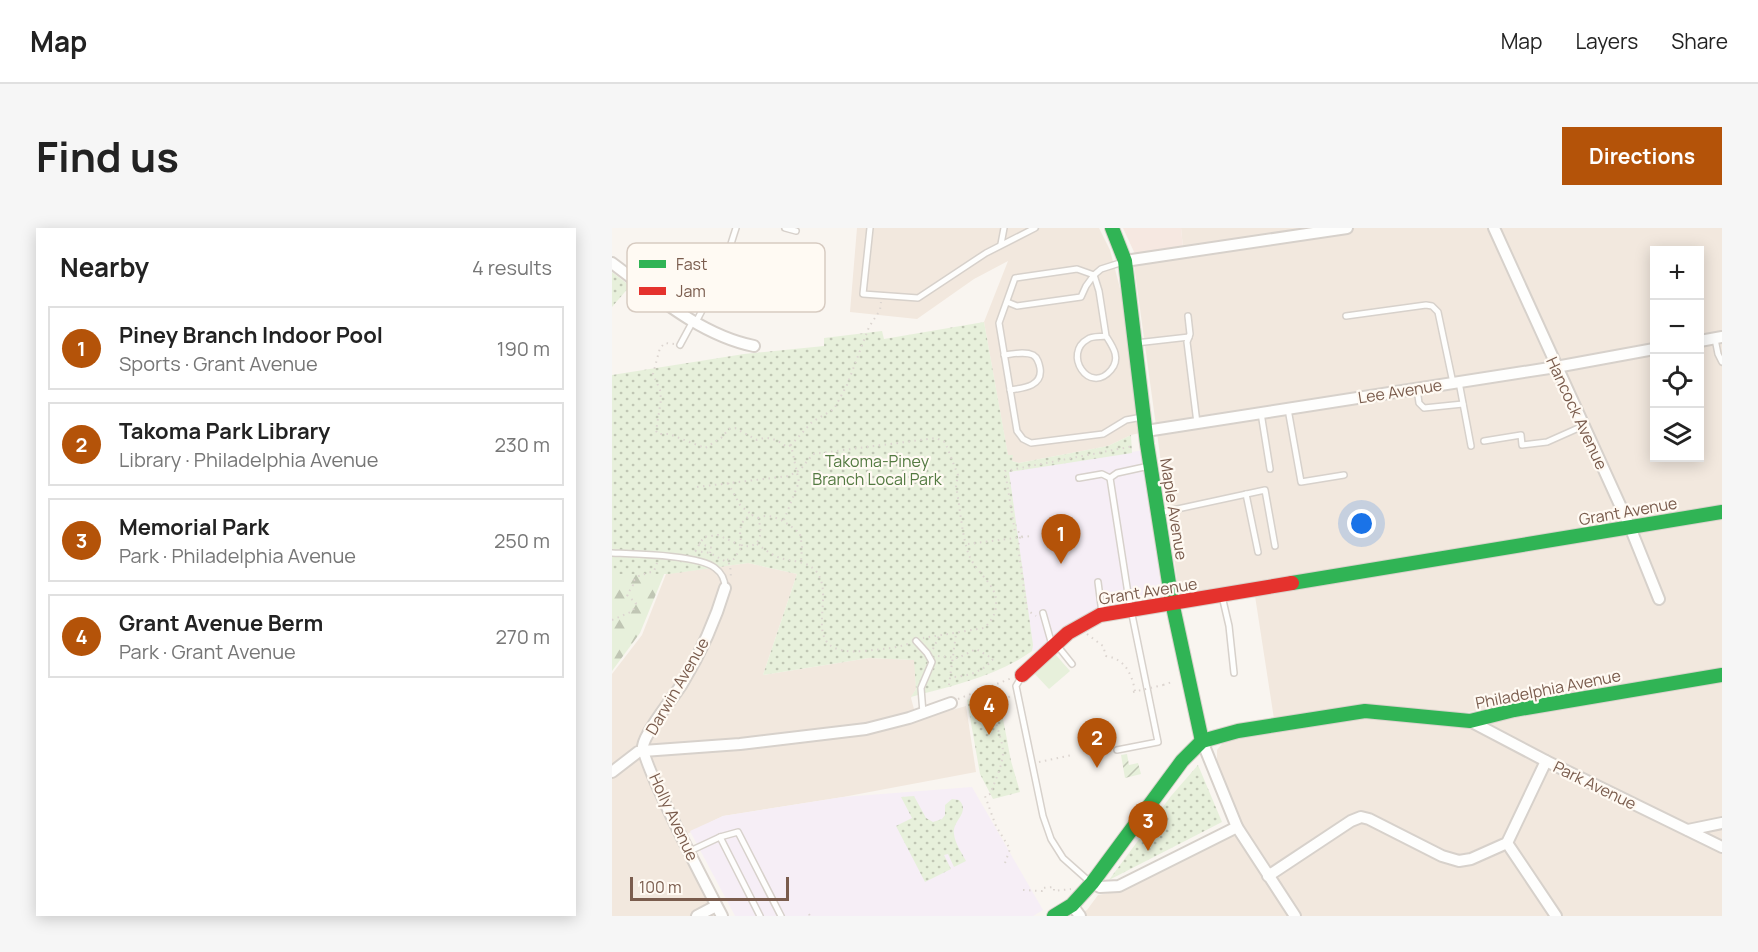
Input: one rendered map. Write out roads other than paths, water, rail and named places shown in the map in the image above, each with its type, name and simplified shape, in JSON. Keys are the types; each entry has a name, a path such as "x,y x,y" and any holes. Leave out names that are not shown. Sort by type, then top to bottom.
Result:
{"street":[{"name":"Maple Avenue","path":"1112,228 1125,261 1144,417 1172,602 1202,741 1237,827 1295,916"},
{"path":"1125,261 1347,228"},
{"name":"Hancock Avenue","path":"1494,228 1630,527 1659,599"},
{"path":"612,263 627,274"},
{"path":"679,312 734,342 754,346"},
{"path":"1704,340 1719,338"},
{"name":"Lee Avenue","path":"1146,431 1556,367 1650,350"},
{"name":"Grant Avenue","path":"1017,676 1075,626 1086,619 1103,614 1722,512"},
{"name":"Darwin Avenue","path":"643,751 647,737 696,658 716,616 725,588"},
{"name":"Philadelphia Avenue","path":"1054,916 1076,910 1092,883 1182,761 1202,741 1238,731 1365,711 1470,721 1514,710 1722,675"},
{"path":"612,772 643,751 740,744 866,729 951,703"},
{"name":"Park Avenue","path":"1470,721 1722,847"},
{"name":"Holly Avenue","path":"643,751 719,911"},
{"path":"1268,876 1351,821 1361,818 1369,819 1442,856 1459,861 1471,860 1507,843 1546,761"},
{"path":"1688,830 1722,823"},
{"path":"1092,883 1100,887 1119,886 1237,827"},
{"path":"1507,843 1556,916"},
{"path":"697,916 719,911"}],"lane":[{"path":"731,243 736,228"},
{"path":"785,228 796,231"},
{"path":"870,228 863,294 918,298 1001,244 1035,228"},
{"path":"1001,244 1004,228"},
{"path":"1007,302 1017,306 1081,297 1094,274 1101,269 1125,261"},
{"path":"1094,274 1077,269 1015,278 999,323 1017,431 1023,439 1031,443 1103,434 1126,420 1144,417"},
{"path":"1094,274 1100,291 1106,336 1114,351 1115,362 1110,370 1101,377 1091,377 1083,373 1079,366 1080,346 1088,339 1106,336"},
{"path":"1346,316 1426,305 1432,306 1438,312 1463,404 1471,446"},
{"path":"680,345 700,312"},
{"path":"1188,316 1189,337 1187,342 1197,423"},
{"path":"1135,343 1189,337"},
{"path":"1719,338 1718,354 1722,362"},
{"path":"1004,355 1020,353 1033,355 1038,360 1041,370 1038,381 1033,385 1010,390"},
{"path":"1417,389 1419,403 1424,408 1463,404"},
{"path":"1288,409 1301,482 1344,475"},
{"path":"1261,413 1270,469"},
{"path":"1484,441 1521,435 1522,445 1547,442 1583,426"},
{"path":"1110,478 1118,472 1151,466"},
{"path":"1078,478 1102,474 1110,478"},
{"path":"1110,478 1126,610 1158,742 1117,750"},
{"path":"1158,513 1265,490 1275,546"},
{"path":"1246,494 1258,552"},
{"path":"612,552 658,555 714,567 724,578 725,588"},
{"path":"1098,582 1103,614"},
{"path":"1222,596 1229,626 1234,673"},
{"path":"1043,613 1054,645 1072,664"},
{"path":"916,641 933,662 921,688 923,713"},
{"path":"1017,676 1016,686 1032,764 1043,816 1051,839 1063,858 1092,883"},
{"path":"690,851 720,837 738,832 781,916"},
{"path":"720,837 760,916"}],"place":[{"name":"Piney Branch Indoor Pool","path":"1061,564"},
{"name":"Grant Avenue Berm","path":"989,735"},
{"name":"Takoma Park Library","path":"1097,768"},
{"name":"Memorial Park","path":"1148,851"}],"park label":[{"name":"Takoma-Piney Branch Local Park","path":"877,470"}]}
